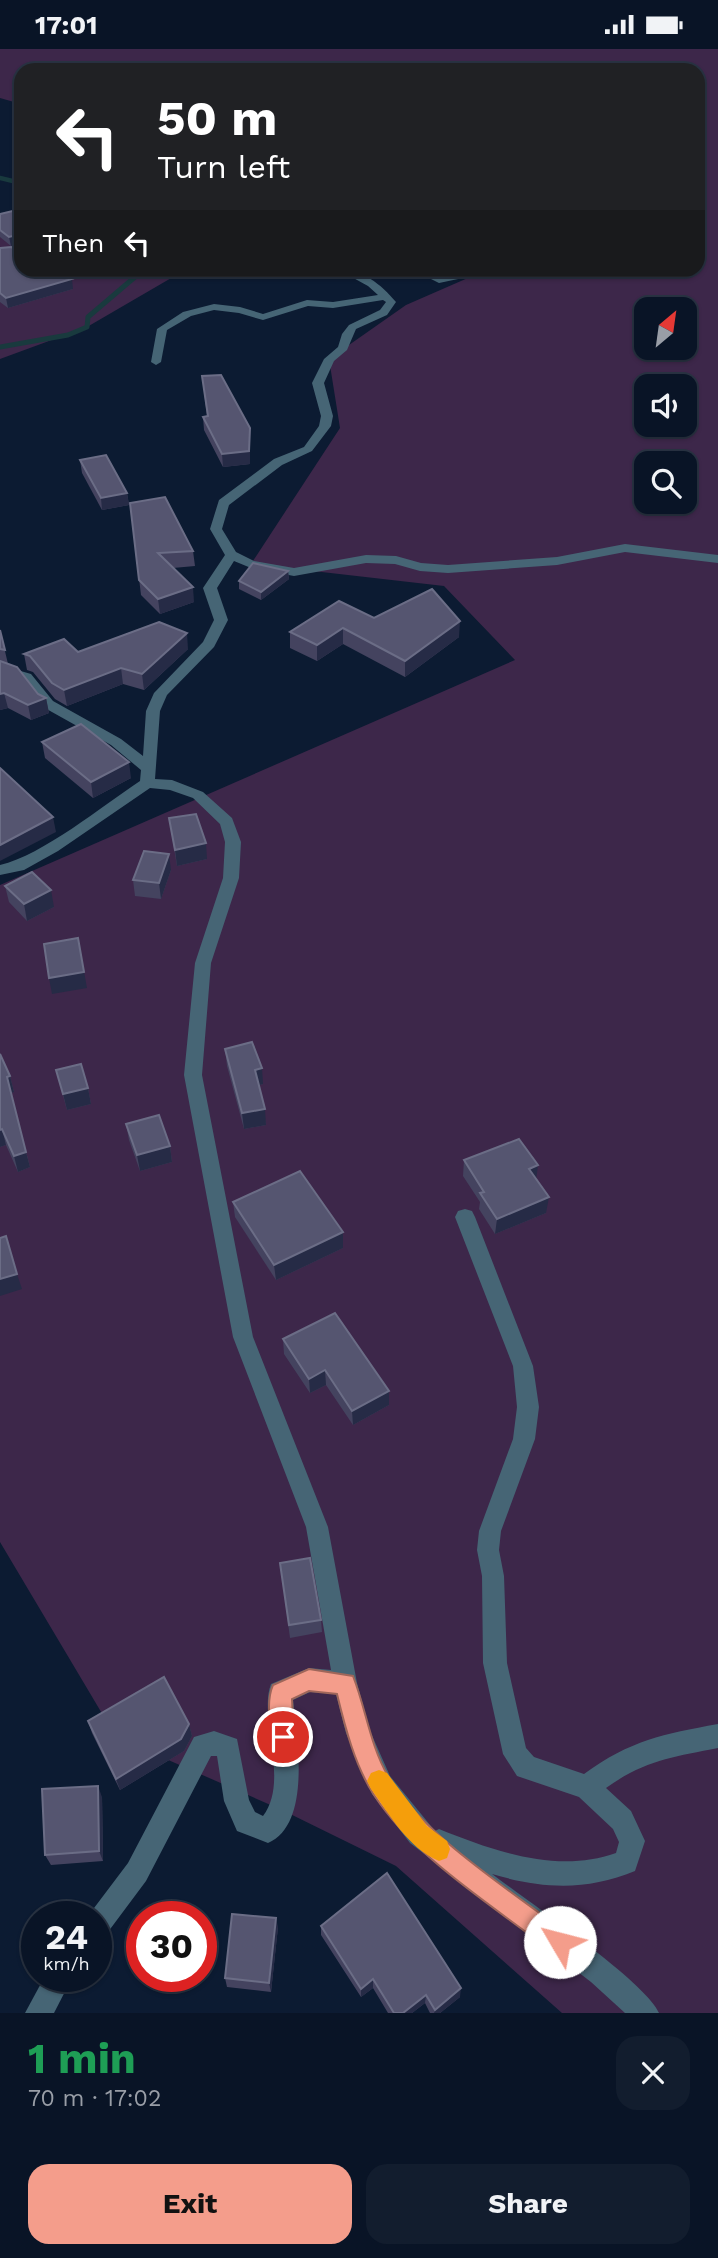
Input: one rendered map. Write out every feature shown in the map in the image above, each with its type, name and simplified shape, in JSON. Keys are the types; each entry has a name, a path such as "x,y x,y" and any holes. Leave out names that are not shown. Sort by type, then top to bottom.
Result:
{"street":[{"path":"358,277 372,284 385,296 391,302 389,308 355,325 345,334 343,348 329,359 318,383 327,416 325,426 314,442 308,449 278,462 223,503 216,529 231,555 251,564 294,572 366,559 396,560 419,567 462,568 557,561 625,548 718,559"},
{"path":"433,277 439,280 456,277"},
{"path":"156,362 162,329 187,314 214,307 240,310 262,317 307,303 333,305 385,296"},
{"path":"0,870 18,866 52,847 148,776 153,711 161,693 209,644 221,620 210,588 231,555"},
{"path":"0,669 26,677 48,704 116,742 148,776 198,795 226,822 233,842 231,878 203,963 193,1075 243,1338 317,1527 345,1683 358,1733 380,1785 419,1834 600,1973 645,2013"},
{"path":"419,1834 494,1864 550,1873 604,1873 626,1862 632,1841 622,1820 587,1787 526,1767 515,1753 495,1664 493,1576 488,1550 491,1531 524,1439 528,1407 523,1366 465,1217"},
{"path":"112,1906 137,1872 203,1746 214,1743 228,1748 237,1801 246,1822 268,1831 277,1823 282,1811 286,1781 280,1693 309,1680 345,1683"},
{"path":"587,1787 623,1762 664,1746 718,1736"},
{"path":"38,2013 50,1992"}],"shaded area":[{"path":"0,49 718,49 718,2013 562,2013 396,1866 282,1810 116,1737 0,1542 0,885 515,660 444,586 251,564 340,428 329,359 406,305 470,277 705,277 705,63 14,63 14,102 0,98"},
{"path":"14,212 14,277 173,277 87,327 0,359 0,217"}],"building":[{"path":"14,211 14,236 9,237 0,230 0,214"},
{"path":"0,248 14,248 14,277 72,279 6,298 0,293"},
{"path":"221,375 250,428 249,451 222,454 203,417 208,416 202,376"},
{"path":"106,455 127,493 101,498 80,460"},
{"path":"165,497 193,551 158,553 193,587 158,599 139,580 130,503"},
{"path":"253,563 288,571 261,592 239,581"},
{"path":"432,589 460,621 405,661 343,628 317,645 290,632 339,601 374,618"},
{"path":"159,622 187,633 142,674 121,668 64,690 52,683 30,656 24,654 64,639 78,652"},
{"path":"0,630 5,650 0,649"},
{"path":"0,661 17,667 38,694 46,698 28,705 4,693 0,694"},
{"path":"81,724 129,762 91,782 42,742"},
{"path":"0,768 53,817 0,845"},
{"path":"196,814 206,843 175,850 169,818"},
{"path":"144,851 169,854 159,883 133,880"},
{"path":"32,872 51,890 24,904 5,886"},
{"path":"78,938 84,972 49,978 44,944"},
{"path":"252,1042 262,1068 255,1070 265,1109 242,1113 225,1049"},
{"path":"0,1054 10,1076 7,1077 26,1152 14,1156 2,1129 0,1130"},
{"path":"81,1064 88,1088 63,1094 56,1070"},
{"path":"159,1115 170,1146 137,1155 126,1124"},
{"path":"519,1139 538,1165 529,1169 549,1197 497,1219 480,1193 484,1192 464,1160"},
{"path":"300,1171 343,1232 274,1265 233,1202"},
{"path":"6,1236 17,1274 0,1279 0,1238"},
{"path":"335,1313 389,1391 352,1411 325,1370 309,1379 283,1339"},
{"path":"310,1558 321,1620 289,1625 280,1563"},
{"path":"164,1677 189,1724 181,1739 116,1779 88,1721"},
{"path":"98,1786 99,1851 45,1855 42,1789"},
{"path":"387,1873 461,1988 435,2010 426,1995 403,2013 394,2013 373,1979 361,1989 321,1926"},
{"path":"232,1914 276,1918 269,1983 225,1978"}],"waterway":[{"path":"0,178 14,181"},
{"path":"0,347 68,335 87,327 88,317 135,277"}],"slow traffic":[{"path":"379,1781 419,1834 439,1849"}],"route":[{"path":"283,1737 280,1693 309,1680 345,1683 358,1733 380,1785 419,1834 560,1942"}]}
